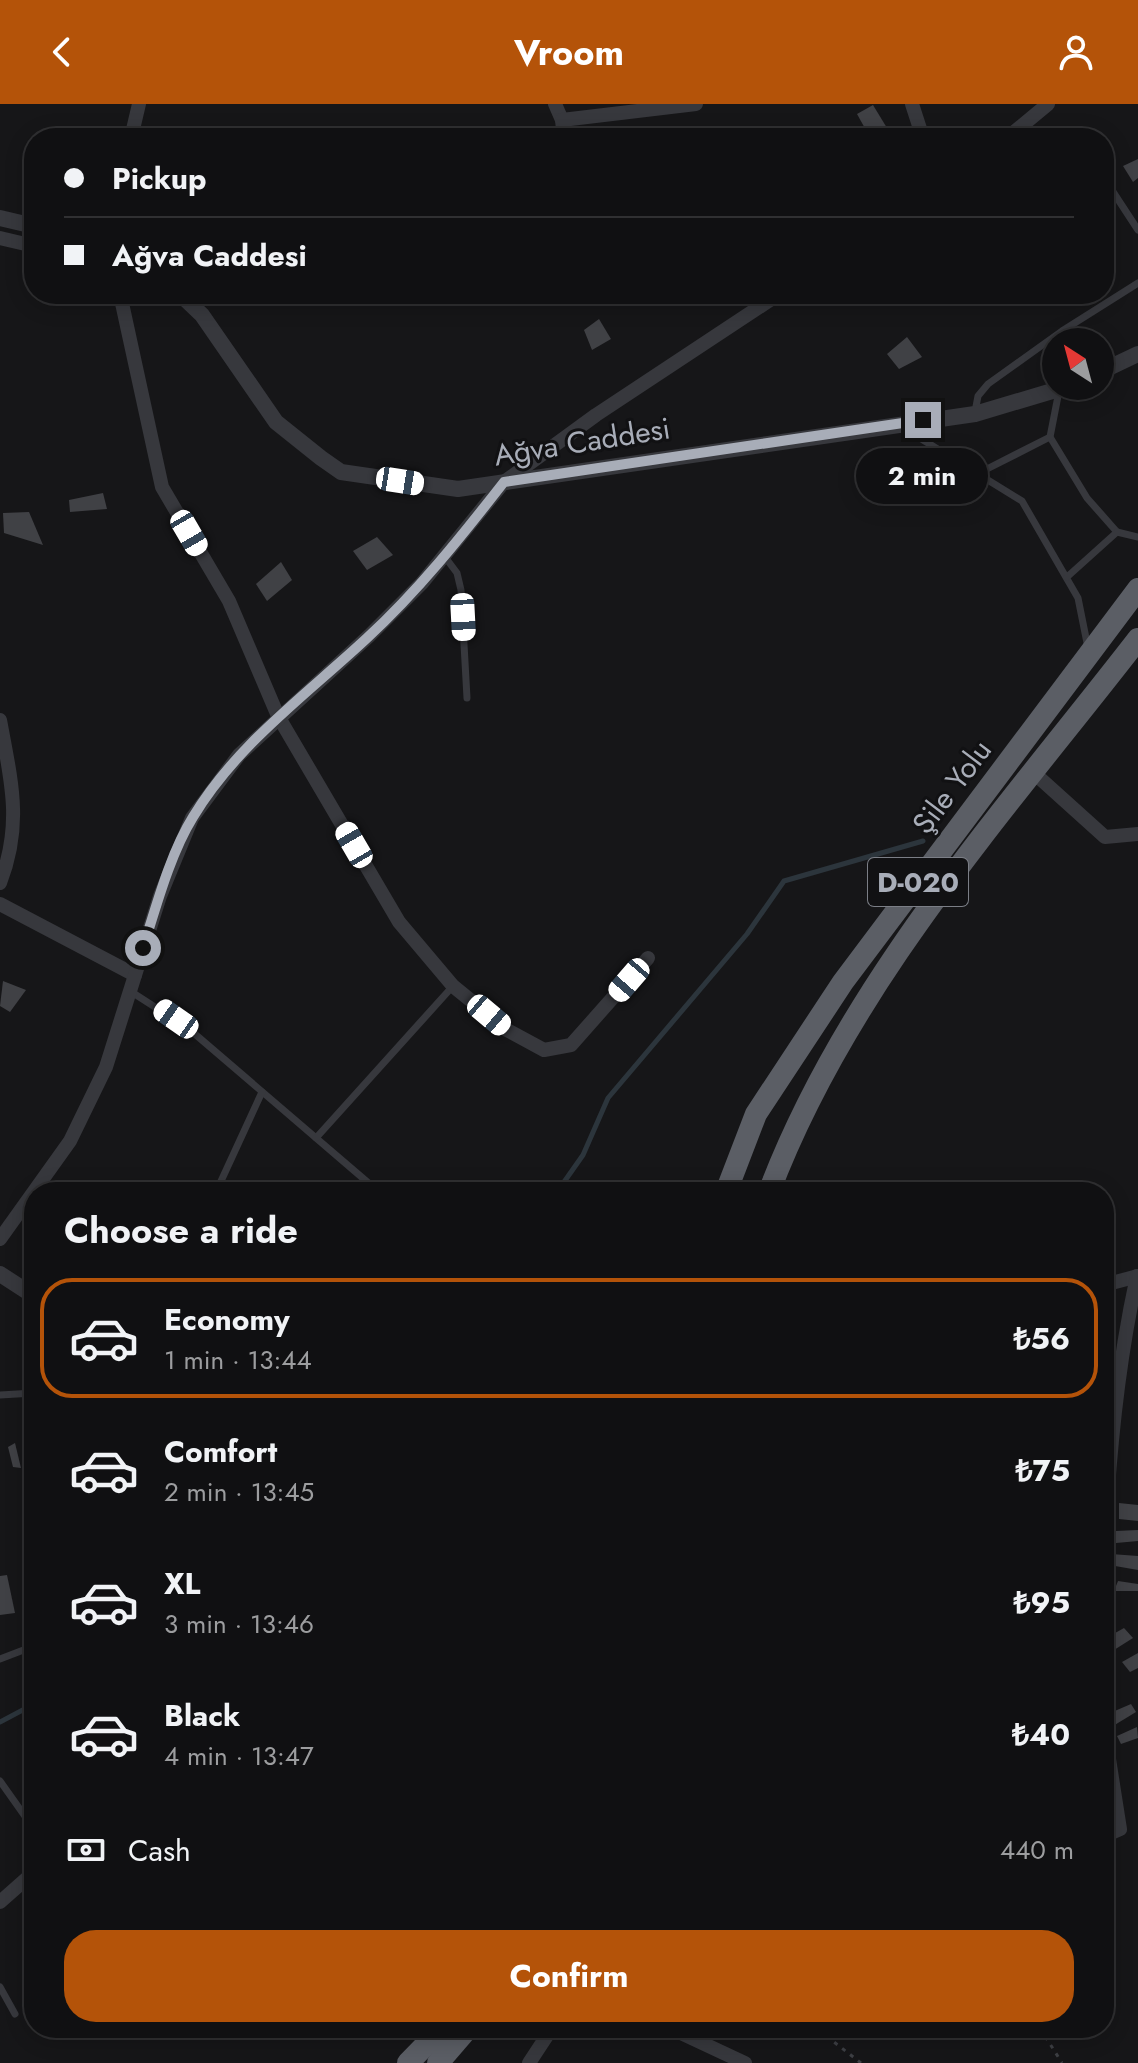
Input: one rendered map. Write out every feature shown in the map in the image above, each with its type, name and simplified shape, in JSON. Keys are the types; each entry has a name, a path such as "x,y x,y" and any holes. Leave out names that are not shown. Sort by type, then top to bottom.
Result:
{"highway":[{"name":"Şile Yolu","path":"730,1182 756,1114 843,982 1138,589"},
{"name":"Şile Yolu","path":"774,1182 826,1066 853,1018 918,924 1138,639"},
{"path":"408,2063 432,2038"},
{"path":"438,2063 459,2038"}],"street":[{"path":"133,128 139,104"},
{"path":"555,104 563,128"},
{"path":"562,120 696,104"},
{"path":"912,104 920,128"},
{"path":"1019,128 1048,104"},
{"path":"0,218 24,224"},
{"path":"0,238 24,244"},
{"path":"122,304 162,487 229,601 278,716 399,922 453,986 507,1030 544,1050 571,1045 648,958"},
{"name":"Ağva Caddesi","path":"190,304 202,315 276,422 341,472 458,489 975,414 1042,394"},
{"path":"41,1182 70,1141 106,1067 160,896 192,818 239,755 278,716 369,636 445,557 504,482 596,415 764,304"},
{"path":"1114,365 1138,354"},
{"path":"0,720 16,818 13,841 0,883"},
{"path":"1034,773 1105,837 1138,834"},
{"path":"0,904 135,975"},
{"path":"0,1239 24,1205"},
{"path":"0,1274 24,1290"},
{"path":"1114,1282 1137,1276 1123,1340 1114,1418"},
{"path":"1114,1791 1120,1829 1114,1832"},
{"path":"0,1902 24,1881"},
{"path":"529,2063 545,2038"},
{"path":"691,2038 745,2063"}],"lane":[{"path":"1114,193 1138,230"},
{"path":"1114,298 1138,283"},
{"path":"975,414 978,396 988,384 1105,304"},
{"path":"979,473 1050,437 1061,400"},
{"path":"897,424 1022,501 1078,598 1090,655"},
{"path":"1050,437 1087,498 1117,532 1138,537"},
{"path":"1067,577 1117,532"},
{"path":"445,557 457,573 461,590 467,698"},
{"path":"316,1138 453,986"},
{"path":"130,991 176,1019 367,1182"},
{"path":"221,1182 262,1092"},
{"path":"0,1395 24,1394"},
{"path":"0,1659 24,1650"},
{"path":"0,1781 24,1815"},
{"path":"0,1987 15,2014"}],"path":[{"path":"828,2038 861,2063"},
{"path":"1046,2038 1062,2063"}],"building":[{"path":"873,105 887,128 865,128 857,114"},
{"path":"1138,159 1138,178 1133,182 1123,166"},
{"path":"599,319 611,339 592,350 584,330"},
{"path":"907,337 922,357 899,369 887,354"},
{"path":"103,493 107,509 70,512 69,500"},
{"path":"29,512 43,545 4,533 3,513"},
{"path":"377,537 393,555 367,570 353,551"},
{"path":"281,562 292,580 267,601 256,584"},
{"path":"3,981 26,990 10,1012 0,1006"},
{"path":"15,1443 21,1468 13,1467 8,1447"},
{"path":"1119,1503 1138,1505 1138,1521 1119,1519"},
{"path":"1138,1530 1138,1541 1116,1543 1116,1531"},
{"path":"1114,1554 1138,1556 1138,1570 1115,1566"},
{"path":"7,1575 15,1613 0,1615 0,1576"},
{"path":"1118,1581 1138,1584 1138,1591 1114,1591"},
{"path":"1124,1628 1133,1638 1114,1650 1114,1634"},
{"path":"1138,1653 1138,1668 1130,1672 1122,1662"},
{"path":"1131,1704 1136,1712 1114,1725 1114,1711"},
{"path":"1137,1727 1138,1738 1121,1744 1117,1736"}],"waterway":[{"path":"564,1182 583,1155 608,1098 747,934 784,881 923,841"},
{"path":"0,1722 24,1709"}],"route":[{"path":"143,948 160,896 192,818 239,755 422,583 504,482 923,420"}]}
